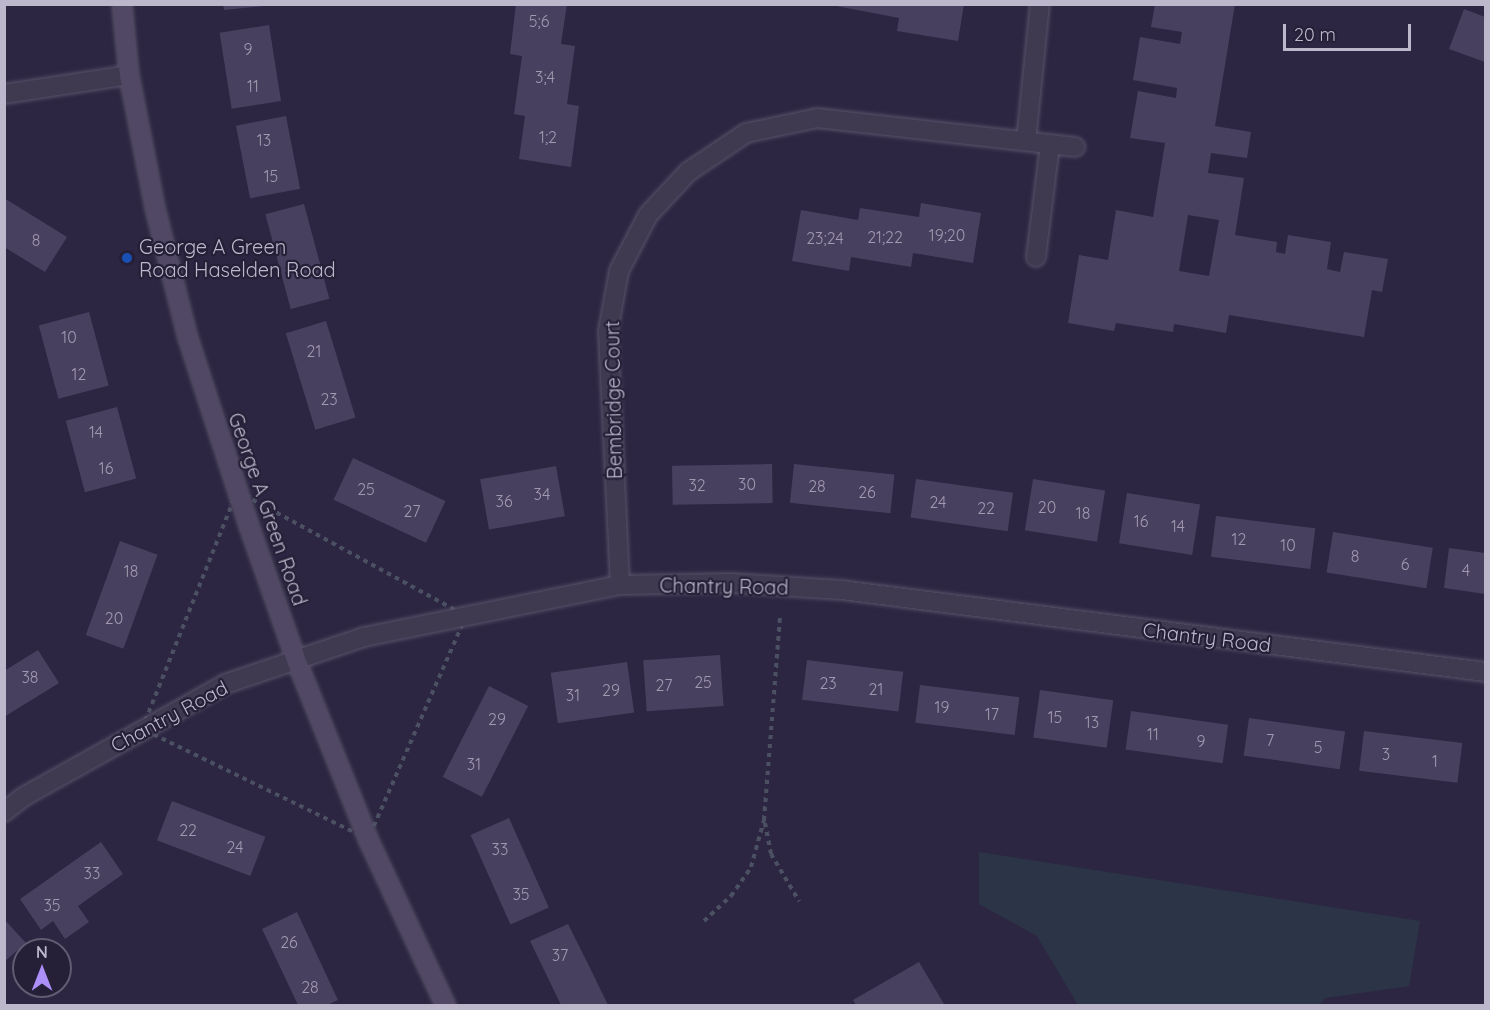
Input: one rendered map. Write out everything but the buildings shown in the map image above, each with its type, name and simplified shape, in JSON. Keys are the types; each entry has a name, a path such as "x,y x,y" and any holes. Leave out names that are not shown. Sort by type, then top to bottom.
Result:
{"main road":[{"name":"George A Green Road","path":"122,4 129,75 155,207 188,338 297,662 368,839 446,1005"}],"street":[{"path":"1026,141 1040,4"},
{"path":"4,94 129,75"},
{"name":"Bembridge Court","path":"620,585 608,331 619,271 648,215 688,172 746,133 817,118 1075,147"},
{"path":"1036,257 1050,144"},
{"name":"Chantry Road","path":"4,812 23,797 225,684 297,662 364,637 620,585 730,583 783,586 1485,672"}],"path":[{"path":"704,921 730,896 751,867 764,820 783,586"},
{"path":"764,820 771,854 799,902"}],"shaded area":[{"path":"979,852 1420,921 1409,986 1325,998 1319,1005 1078,1005 1037,936 979,904"}],"place":[{"name":"George A Green Road Haselden Road","path":"127,258"}]}
